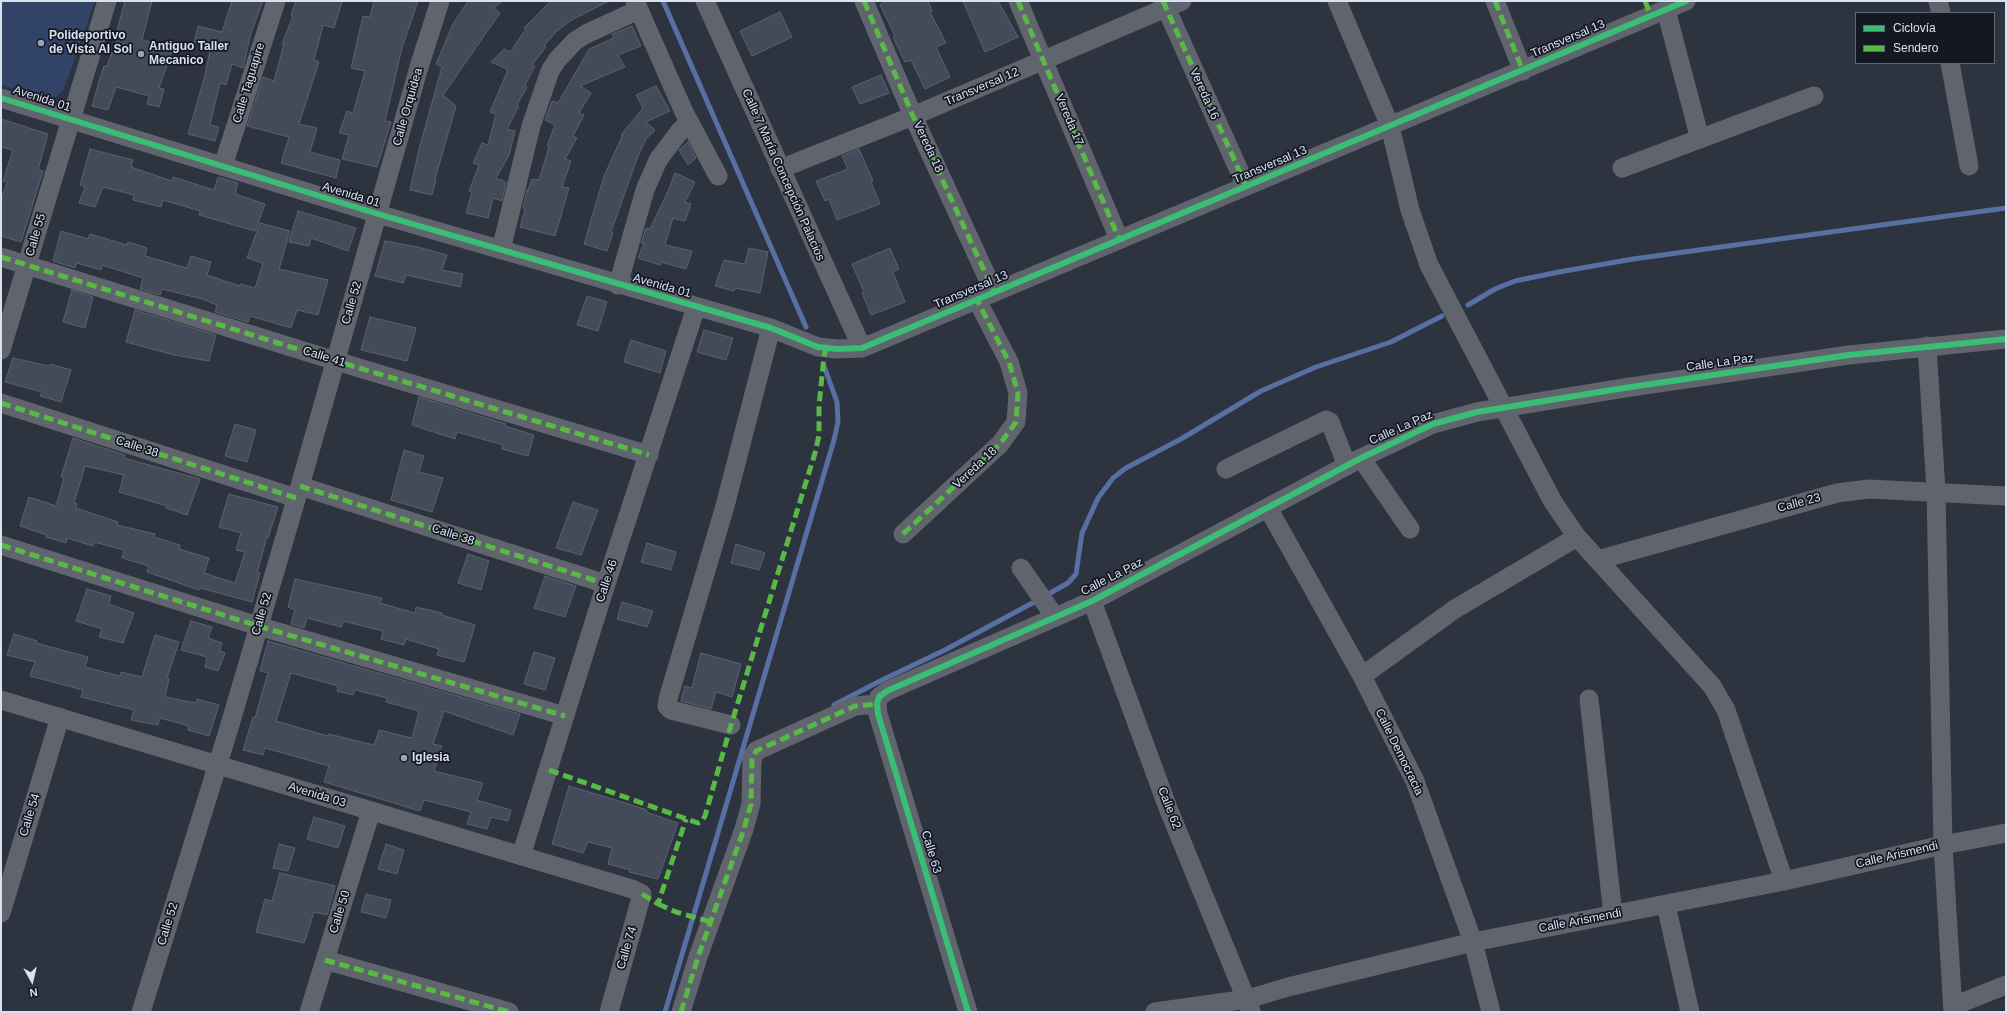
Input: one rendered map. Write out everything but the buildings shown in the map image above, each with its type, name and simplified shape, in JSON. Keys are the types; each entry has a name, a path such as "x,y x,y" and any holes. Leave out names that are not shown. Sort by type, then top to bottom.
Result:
{"street":[{"name":"Calle 55","path":"1,350 69,120 107,1"},
{"name":"Calle Taguapire","path":"223,166 276,1"},
{"name":"Calle Orquidea","path":"378,214 419,67 440,1"},
{"name":"Calle 7 María Concepción Palacios","path":"705,1 862,348"},
{"name":"Vereda 18","path":"864,1 913,116 986,296 1018,393 1016,422 1000,444 903,534"},
{"name":"Vereda 17","path":"1018,1 1118,239"},
{"path":"1336,1 1390,126 1410,210 1429,265 1553,502 1577,537 1712,686 1726,710 1784,881"},
{"path":"1495,1 1523,71"},
{"name":"Transversal 13","path":"862,348 1118,239 1523,71 1654,9 1686,1"},
{"path":"1938,1 1941,12"},
{"name":"Transversal 12","path":"780,169 913,116 1044,61 1170,3"},
{"name":"Vereda 16","path":"1170,3 1246,186"},
{"path":"501,250 531,126 550,72 557,60 575,41 636,5 689,122 718,176"},
{"path":"1654,9 1700,139"},
{"path":"1950,64 1969,166"},
{"path":"1622,168 1814,96"},
{"name":"Avenida 01","path":"1,98 378,214 618,285 771,328 818,347 837,349 862,348"},
{"path":"618,285 647,184 658,160 679,132 689,122"},
{"name":"Calle 52","path":"141,1012 298,492 378,214"},
{"name":"Calle 41","path":"1,257 336,361 649,455"},
{"name":"Calle 46","path":"521,856 606,584 696,307"},
{"path":"731,725 670,710 667,706 723,513 771,328"},
{"name":"Calle La Paz","path":"878,700 887,691 1051,610 1092,601 1354,462 1433,424 1477,412 1632,387 1849,355 2006,339"},
{"path":"1927,346 1936,491 1943,845 1953,1009 2006,985"},
{"name":"Calle 38","path":"1,404 606,584"},
{"path":"1226,469 1326,420 1330,422 1354,462 1410,529"},
{"name":"Calle 23","path":"1598,560 1837,493 1869,489 1936,491 2006,496"},
{"name":"Calle Democracia","path":"1268,508 1362,676 1415,781 1473,942 1491,1012"},
{"path":"1362,676 1455,609 1577,537"},
{"path":"1,545 258,626 565,716"},
{"path":"1021,568 1051,610"},
{"name":"Calle 62","path":"1092,601 1168,808 1250,1006"},
{"path":"1589,699 1614,915"},
{"name":"Avenida 03","path":"1,700 632,889"},
{"path":"681,1012 698,957 744,829 751,804 752,760 756,751 855,706 878,700"},
{"name":"Calle 63","path":"878,700 878,714 968,1012"},
{"name":"Calle 54","path":"1,914 60,717"},
{"name":"Calle 50","path":"309,1012 371,811"},
{"name":"Calle Arismendi","path":"1155,1012 1250,1006 1288,987 1473,942 1784,881 1943,845 2006,833"},
{"name":"Calle 74","path":"609,1012 642,894 632,889"},
{"path":"1666,905 1690,1012"},
{"path":"325,960 509,1012"}],"shaded area":[{"name":"Polideportivo de Vista Al Sol","path":"1,1 95,1 64,89 56,97 45,98 1,85"}],"waterway":[{"path":"663,1 806,327"},
{"path":"1468,305 1495,289 1515,281 1559,272 1633,259 2006,208"},
{"path":"1045,596 1068,583 1076,574 1082,533 1098,498 1113,478 1126,468 1181,439 1261,391 1316,367 1391,342 1442,316"},
{"path":"665,1012 834,440 838,422 837,402 824,366"},
{"path":"834,705 945,650 1038,600"},
{"path":"739,761 748,751"}],"marked path":[{"path":"864,1 913,116 994,292"},
{"path":"1018,1 1119,239"},
{"path":"1163,1 1246,186"},
{"path":"1495,1 1523,71"},
{"path":"1645,1 1651,16"},
{"path":"1,257 336,361 649,455"},
{"path":"903,534 1000,444 1016,422 1018,393 1009,362 977,300"},
{"path":"549,770 698,823 702,821 705,816 731,725 815,453 819,435 819,406 826,348"},
{"path":"1,403 296,498"},
{"path":"300,486 606,584"},
{"path":"1,545 258,626 565,716"},
{"path":"681,1012 698,957 744,829 751,804 752,760 756,751 855,706 877,704"},
{"path":"642,894 658,904 686,819"},
{"path":"658,904 676,912 711,922"},
{"path":"325,960 509,1012"}],"cycle path":[{"path":"1,98 378,214 771,328 818,347 837,349 862,348 1686,1"},
{"path":"968,1012 878,714 877,704 879,697 887,691 1092,601 1361,458 1433,424 1477,412 1624,388 1849,355 2006,339"}],"place":[{"name":"Polideportivo de Vista Al Sol","path":"41,43"},
{"name":"Antiguo Taller Mecanico","path":"141,54"},
{"name":"Iglesia","path":"404,758"}]}
